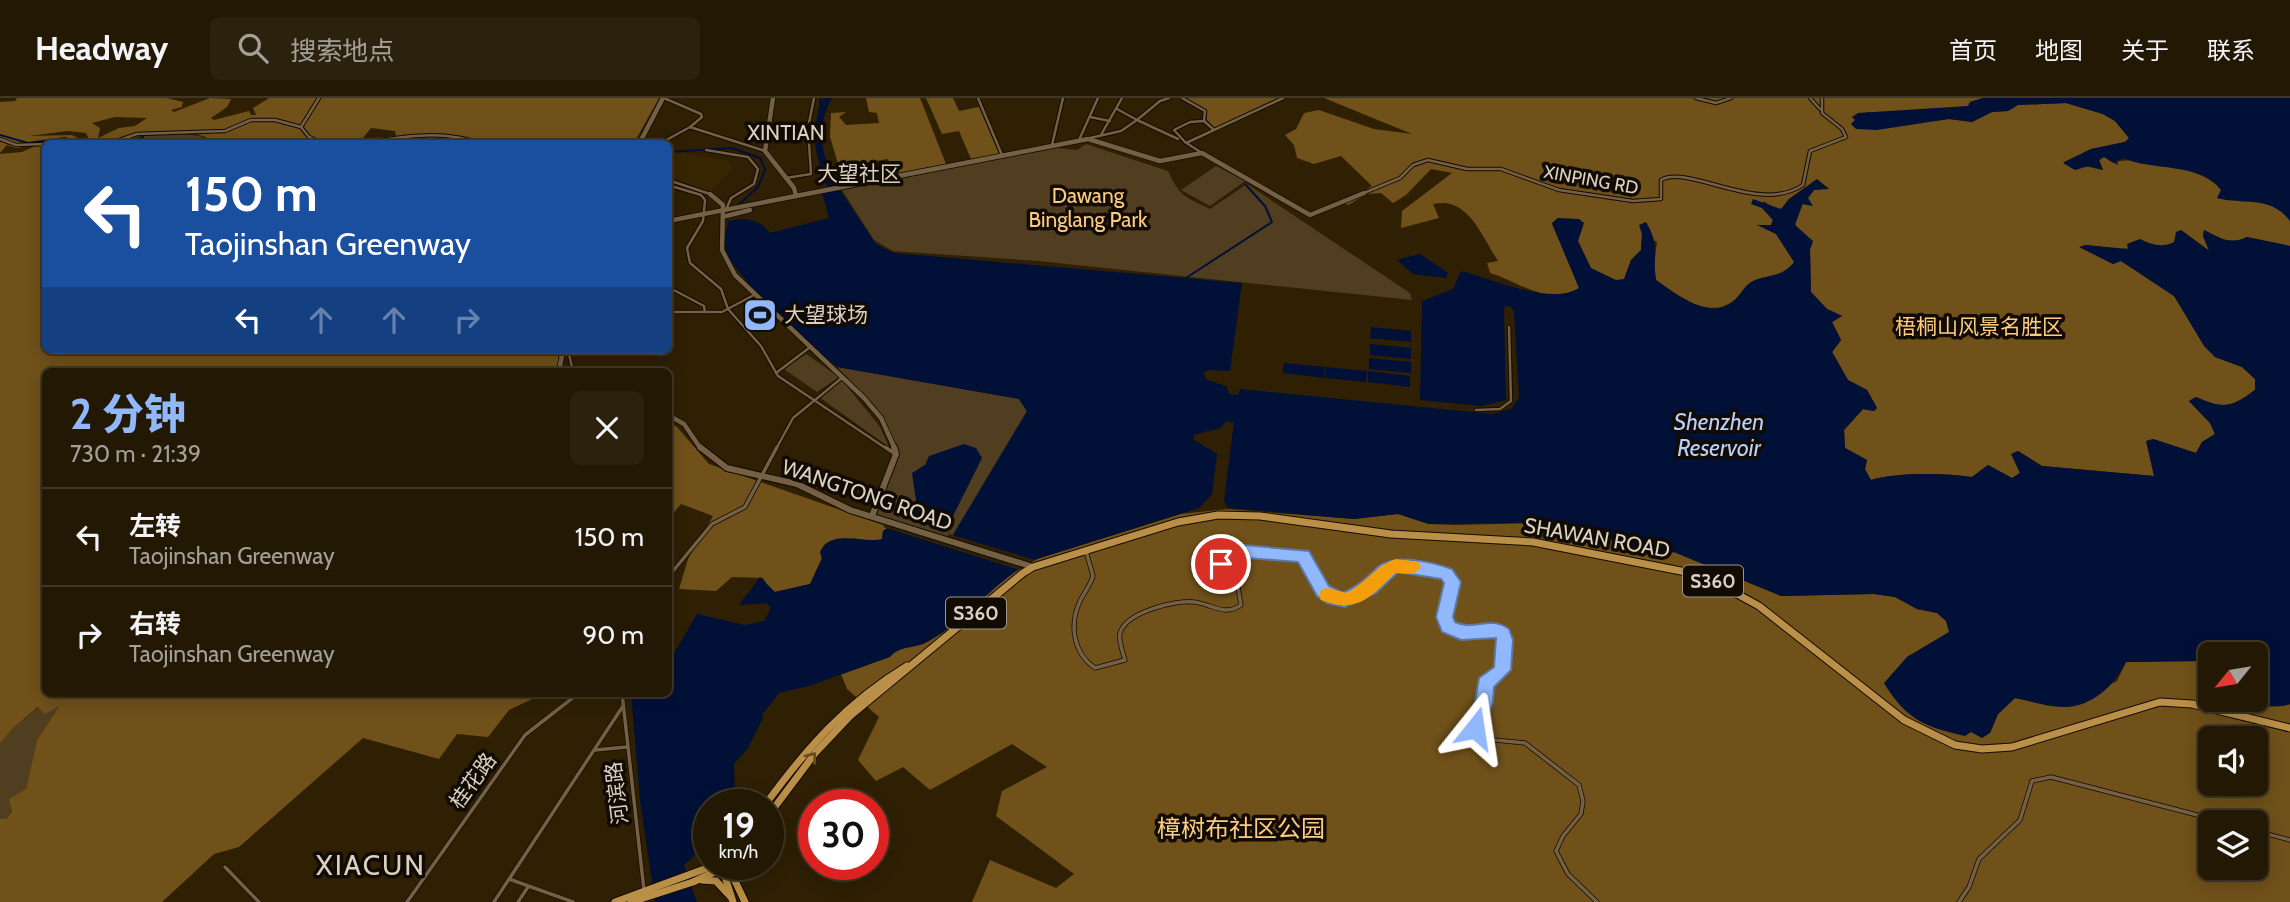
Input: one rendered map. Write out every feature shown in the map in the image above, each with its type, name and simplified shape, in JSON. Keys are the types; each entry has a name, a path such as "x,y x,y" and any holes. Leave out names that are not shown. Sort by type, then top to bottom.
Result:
{"main road":[{"path":"796,196 820,191"},
{"path":"728,214 747,209"},
{"name":"WANGTONG ROAD","path":"762,477 797,484 836,505 872,516"},
{"name":"SHAWAN ROAD","path":"777,789 819,733 919,660 1033,567 1187,520 1227,514 1391,534 1533,542 1691,573 1717,583 1759,606 1904,720 1925,733 1959,747 1988,750 2012,747 2160,702 2192,704 2290,728"},
{"name":"SHAWAN ROAD","path":"784,794 818,748 871,693"},
{"path":"615,902 693,878"},
{"path":"708,880 716,881 732,900"},
{"path":"728,880 732,900"},
{"path":"733,880 745,902"},
{"path":"631,902 645,893"}],"street":[{"path":"301,127 319,98"},
{"path":"641,140 664,98 701,114 690,127 666,140"},
{"path":"765,151 773,98"},
{"path":"786,178 811,174 808,128 814,98"},
{"path":"978,98 1002,155"},
{"path":"1052,145 1063,98"},
{"path":"1079,140 1098,98"},
{"path":"1101,135 1122,98"},
{"path":"820,191 1121,131 1160,99 1169,98"},
{"path":"1182,98 1205,111 1204,121"},
{"path":"1186,143 1283,98"},
{"path":"1696,98 1716,103 1731,98"},
{"path":"1810,98 1821,110"},
{"path":"1821,110 1822,98"},
{"path":"1117,109 1186,143"},
{"name":"XINPING RD","path":"1364,193 1400,178 1416,163 1428,160 1467,169 1501,169 1552,188 1633,201 1661,199 1661,180 1673,175 1721,188 1788,194 1803,185 1810,151 1846,137 1821,110"},
{"path":"1090,117 1110,121"},
{"path":"120,140 137,134 225,131 251,120 275,120 301,127 315,140"},
{"path":"1214,130 1204,121 1191,122 1176,128 1177,136 1186,143 1310,215 1320,214 1364,193"},
{"path":"690,127 765,151 796,196 747,209"},
{"path":"388,140 455,137 467,140"},
{"path":"0,139 16,145 42,144"},
{"path":"1088,139 1160,161 1202,153"},
{"path":"706,150 748,157 758,169 754,184 731,198 722,237 724,255 754,295 808,348 843,377 879,416 895,444 896,454 872,516"},
{"path":"672,183 719,198 728,214"},
{"path":"672,184 704,197 705,216 687,248 688,258 695,268 713,279 721,289 728,309 761,346 776,373 797,390 814,398 896,454"},
{"path":"672,220 728,214"},
{"path":"672,289 704,306 705,312"},
{"path":"672,312 728,309 754,295"},
{"path":"1476,410 1500,409 1511,401 1509,327"},
{"path":"776,373 808,348"},
{"path":"672,572 712,524 745,507 789,423 814,398 843,377"},
{"name":"WANGTONG ROAD","path":"672,417 684,424 701,449 717,462 762,477"},
{"name":"WANGTONG ROAD","path":"872,516 1033,567"},
{"path":"1085,550 1093,576 1079,603 1075,632 1080,654 1095,668 1125,660 1119,636 1123,627 1158,607 1187,602 1224,612 1241,605 1242,595 1221,564 1222,558 1233,550 1303,555 1323,591 1339,600 1362,593 1385,571 1396,565 1446,573 1453,582 1445,617 1448,627 1461,633 1496,628 1505,640 1502,670 1485,684 1484,702 1475,721 1475,728 1485,739 1525,743 1579,785 1583,801 1581,814 1563,836 1556,850 1568,874 1597,902"},
{"name":"桂花路","path":"407,902 525,735 574,697"},
{"name":"河滨路","path":"622,697 645,893"},
{"path":"494,902 623,706"},
{"path":"594,750 627,747"},
{"path":"1959,902 1969,887 1979,859 2020,820 2032,781 2040,777 2051,777 2198,815"},
{"path":"2268,834 2290,840"},
{"path":"225,867 259,902"},
{"path":"509,879 573,902"},
{"path":"518,902 528,887"}],"shaded area":[{"path":"681,152 728,161 734,168 709,193 672,180 672,153"}],"green space":[{"path":"17,98 167,98 183,102 182,107 171,110 174,112 210,98 231,99 227,107 211,118 214,120 249,111 251,115 256,115 253,108 269,98 659,98 636,140 364,140 396,136 395,131 371,128 361,140 209,140 188,132 121,140 89,140 86,133 68,131 29,136 72,135 81,140 42,140 42,354 559,354 555,368 42,368 42,697 537,697 509,710 488,737 457,734 439,759 363,738 239,847 214,854 162,902 0,902 0,819 6,819 12,811 9,799 26,789 37,740 59,706 45,714 38,707 11,730 0,744 0,154 22,152 38,145 16,148 7,145 0,153 0,102 15,101","holes":["115,117 147,118 135,126 119,128 98,138 100,128 92,123"]},
{"path":"866,98 920,98 946,164 893,174 888,159 839,167 830,137 831,113 846,112 839,117 846,125 879,123 877,113 869,112"},
{"path":"926,98 953,98 959,111 979,107 999,154 971,159 959,131 942,134"},
{"path":"1186,98 1279,98 1215,128 1207,120 1207,111"},
{"name":"梧桐山风景名胜区","path":"1324,98 1983,98 1970,102 1969,106 1887,114 1867,112 1864,129 1949,119 1972,122 1992,112 2008,111 2018,105 2066,103 2103,114 2115,121 2129,138 2125,142 2091,149 2064,162 2103,170 2099,160 2104,157 2113,163 2137,160 2186,170 2213,182 2221,190 2218,198 2253,199 2282,212 2290,222 2290,246 2247,237 2238,242 2226,241 2204,230 2203,236 2210,251 2181,230 2175,242 2167,246 2120,249 2086,245 2080,247 2113,264 2121,261 2174,296 2215,357 2242,367 2255,379 2255,390 2227,405 2213,404 2196,397 2189,401 2210,423 2215,434 2202,442 2196,453 2153,439 2147,441 2154,476 2042,466 2018,451 2012,454 2020,473 2012,478 1988,465 1972,477 1921,474 1870,480 1865,469 1867,460 1845,448 1844,430 1863,409 1874,411 1877,408 1867,390 1848,380 1832,352 1841,340 1832,322 1842,316 1827,309 1811,292 1810,250 1795,224 1803,204 1814,190 1828,188 1817,180 1789,199 1782,209 1773,208 1764,201 1762,208 1773,220 1771,225 1759,225 1776,234 1795,262 1784,272 1752,282 1733,301 1723,306 1703,307 1656,280 1654,265 1657,242 1642,234 1641,250 1631,260 1624,280 1615,280 1591,269 1578,241 1558,218 1552,224 1579,288 1556,295 1544,294 1490,273 1487,263 1498,261 1479,229 1456,206 1433,204 1439,218 1401,228 1402,211 1452,173 1431,169 1406,195 1393,203 1381,193 1367,194 1348,205 1344,203 1372,186 1341,156 1314,164 1297,158 1294,145 1285,135 1296,129 1304,113 1319,110 1374,129 1412,134"},
{"path":"174,133 200,136 208,140 122,140 133,136"},
{"name":"Dawang Binglang Park","path":"1086,144 1168,171 1184,195 1210,209 1247,184 1410,293 1412,300 1038,261 893,251 874,240 842,190 1056,148 1077,150"},
{"path":"1216,166 1245,181 1210,206 1181,190"},
{"path":"806,354 839,377 817,392 784,369"},
{"path":"837,367 1019,399 1027,411 949,546 875,516 898,447 875,406"},
{"path":"842,380 880,427 889,447 819,397"},
{"path":"672,424 709,464 889,527 883,531 882,539 868,543 854,538 822,558 810,584 775,592 771,591 763,578 732,577 716,591 679,589 688,559 713,516 681,504 672,514"},
{"name":"樟树布社区公园","path":"1227,509 1354,519 1398,514 1429,524 1531,523 1555,536 1582,542 1605,535 1629,550 1645,554 1674,552 1781,596 1874,594 1895,597 1917,609 1937,613 1946,621 1950,632 1907,657 1971,732 1990,733 1998,714 2015,698 2065,707 2117,681 2126,662 2198,661 2198,712 2268,712 2268,706 2290,704 2290,902 972,902 990,860 1056,888 1074,874 996,816 1002,791 1047,767 1012,744 930,790 903,767 876,781 858,760 879,717 847,689 841,674 889,657 896,650 925,643 944,632 1016,569 1037,559 1181,514"},
{"path":"60,704 37,740 26,789 6,819 0,819 0,744 11,730 39,707"}],"water":[{"path":"1983,98 2290,98 2290,221 2274,207 2265,204 2217,198 2221,190 2212,181 2189,171 2147,165 2124,158 2117,161 2118,165 2104,157 2099,160 2103,170 2089,166 2075,170 2063,163 2091,149 2125,142 2129,138 2115,121 2103,114 2066,103 2018,105 2008,111 1992,112 1972,122 1949,119 1877,130 1856,129 1851,124 1855,120 1852,117 1858,113 1968,106 1970,102"},
{"name":"Shenzhen Reservoir","path":"1817,179 1829,189 1814,190 1808,198 1813,206 1802,204 1795,225 1813,241 1810,250 1811,292 1827,309 1842,316 1832,322 1841,340 1832,352 1848,380 1867,390 1877,408 1874,411 1863,409 1844,430 1845,448 1867,460 1865,469 1871,480 1921,474 1972,477 1988,465 2012,478 2020,473 2011,454 2018,451 2042,466 2154,476 2146,441 2153,439 2196,453 2202,442 2215,434 2210,423 2189,401 2196,397 2213,404 2233,403 2255,390 2255,379 2242,367 2215,357 2204,346 2174,296 2121,261 2113,264 2079,247 2086,245 2128,249 2127,244 2140,239 2165,245 2174,242 2176,232 2181,230 2209,251 2203,236 2204,230 2225,240 2247,237 2290,246 2290,704 2268,706 2268,642 2198,642 2198,661 2126,662 2109,687 2083,704 2057,707 2015,698 1998,714 1990,733 1982,738 1971,732 1965,736 1951,733 1917,720 1900,705 1884,683 1907,657 1949,632 1946,621 1937,613 1917,609 1895,597 1874,594 1781,596 1674,552 1645,554 1629,550 1605,535 1582,542 1555,536 1531,523 1429,524 1398,514 1354,519 1228,508 1224,501 1234,422 1226,421 1221,428 1193,435 1194,440 1217,454 1212,494 1199,508 1037,559 1008,577 929,641 809,686 779,693 762,715 748,748 734,764 735,789 693,789 693,857 684,865 697,902 655,902 640,800 631,697 672,697 672,657 697,614 745,625 764,621 771,608 766,603 739,605 760,577 775,592 810,584 822,559 820,552 831,541 848,538 882,539 883,531 889,527 948,543 1027,411 1019,399 837,367 807,343 757,294 729,259 724,244 728,221 751,220 770,233 829,218 822,193 840,190 876,244 894,253 1242,283 1230,371 1208,370 1203,373 1207,380 1226,386 1229,394 1238,395 1240,389 1493,414 1511,409 1519,398 1514,312 1511,307 1505,306 1504,310 1506,400 1482,406 1420,400 1422,301 1453,289 1461,271 1538,293 1567,293 1579,288 1552,223 1558,218 1579,219 1584,223 1578,241 1591,268 1616,280 1624,279 1631,260 1641,250 1642,234 1639,225 1646,222 1655,245 1656,280 1695,304 1716,308 1727,306 1752,282 1781,273 1794,262 1776,234 1757,225 1771,225 1773,220 1762,208 1751,204 1753,199 1781,209 1789,199"},
{"path":"1420,254 1448,273 1446,278 1413,274 1397,260"},
{"path":"1371,327 1411,331 1411,342 1370,338"},
{"path":"1370,344 1411,348 1411,359 1370,355"},
{"path":"1369,358 1411,362 1411,373 1369,369"},
{"path":"1284,363 1325,367 1324,378 1283,373"},
{"path":"1326,367 1367,371 1366,382 1325,378"},
{"path":"1368,371 1410,376 1410,387 1368,382"},
{"path":"964,444 976,448 982,458 946,530 910,520 916,500 912,473 925,465 929,456"}],"pier":[{"path":"888,523 946,541 949,534 1035,560 1022,566 1027,568 1016,569 883,527"}],"waterway":[{"path":"819,114 821,98"},
{"path":"828,98 818,133 821,156 833,191"},
{"path":"0,135 28,143 42,141"},
{"path":"133,140 143,137"},
{"path":"50,140 70,140"},
{"path":"672,152 732,148 760,158 765,169 758,187 737,206"},
{"path":"1186,278 1272,222 1265,206 1246,185"}],"slow traffic":[{"path":"1327,595 1339,600 1350,599 1370,588 1388,569 1396,565 1413,567"}],"place":[{"name":"大望球场","path":"760,315"}],"district":[{"name":"XINTIAN","path":"786,133"},
{"name":"大望社区","path":"859,174"},
{"name":"XIACUN","path":"371,865"}],"route":[{"path":"1221,564 1222,558 1233,550 1303,555 1308,558 1323,591 1333,598 1345,600 1370,588 1385,571 1396,565 1446,573 1453,582 1445,617 1448,627 1461,633 1496,628 1505,640 1502,670 1491,676 1485,684 1484,702 1475,721 1475,728"}]}
